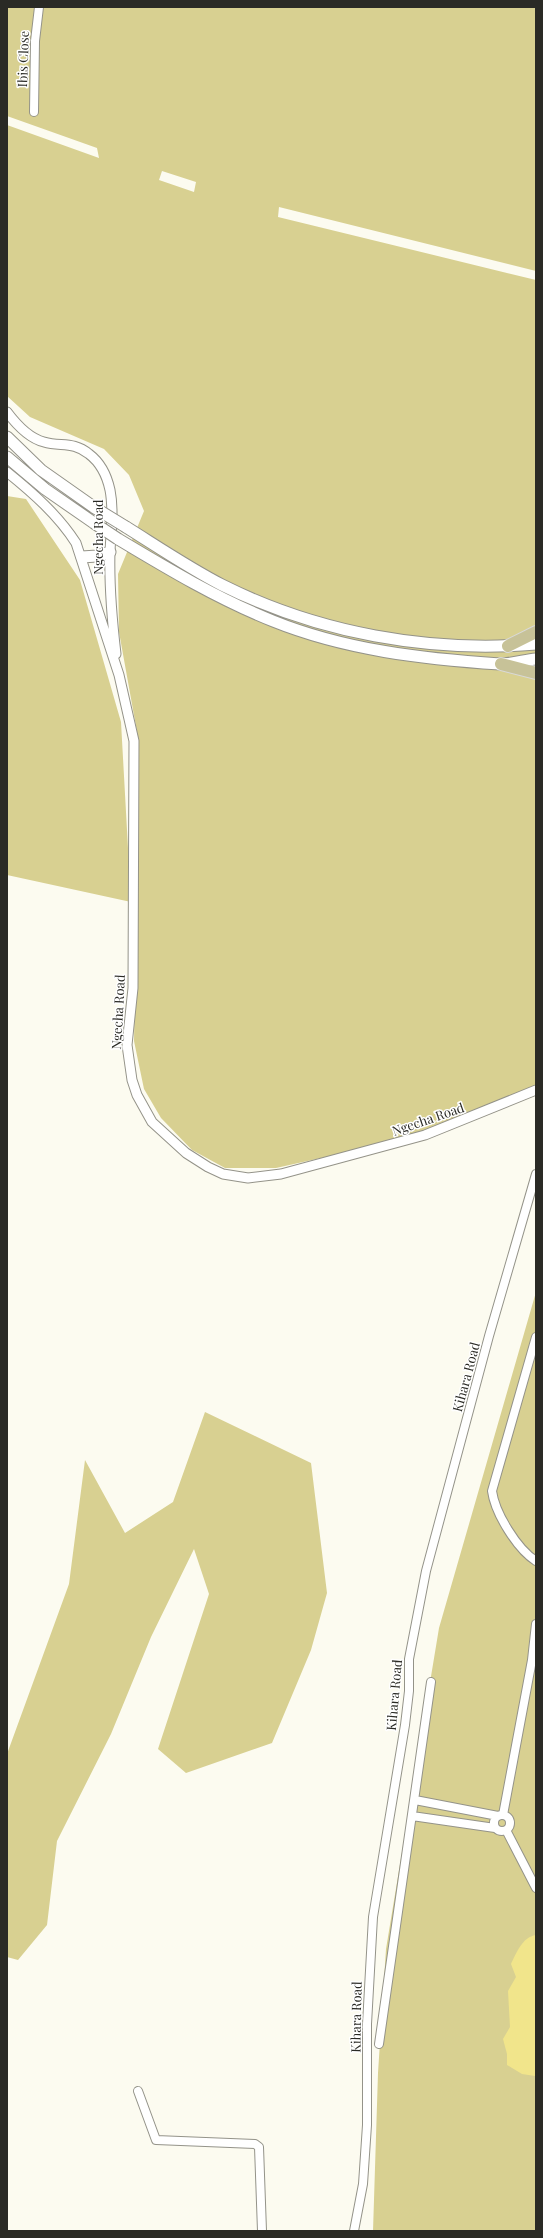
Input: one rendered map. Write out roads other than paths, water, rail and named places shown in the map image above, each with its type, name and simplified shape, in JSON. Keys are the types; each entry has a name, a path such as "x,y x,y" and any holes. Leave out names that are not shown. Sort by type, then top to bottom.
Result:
{"main road":[{"path":"7,437 46,474 95,508 184,564 223,585 303,619 332,627 426,643 472,646 536,644"},
{"path":"7,457 45,489 94,523 180,577 237,605 292,628 367,649 410,656 501,664 536,673"},
{"path":"82,557 97,556 110,552"},
{"path":"508,646 536,632"},
{"path":"501,664 536,659"}],"street":[{"name":"Ibis Close","path":"34,112 35,41 38,7"},
{"name":"Ngecha Road","path":"7,412 20,427 36,440 53,444 70,444 87,452 98,463 108,479 111,491 110,552 112,613 119,675"},
{"name":"Ngecha Road","path":"7,472 43,503 69,531 82,557 119,675 130,718 135,764 132,875 133,988 127,1044 131,1074 137,1095 152,1122 186,1153 208,1167 227,1175 248,1178 281,1174 425,1135 536,1090"},
{"name":"Kihara Road","path":"354,2231 362,2190 367,2133 367,2024 372,1925 405,1725 409,1691 409,1659 426,1570 489,1336 509,1274 536,1174"},
{"path":"536,1337 492,1491 496,1506 519,1546 536,1561"},
{"path":"496,1828 495,1820 500,1816 534,1661 536,1624"},
{"path":"379,2044 431,1682"},
{"path":"415,1800 508,1817 510,1822 509,1827 506,1830"},
{"path":"412,1816 506,1830"},
{"path":"506,1830 536,1888"},
{"path":"138,2091 156,2140 255,2144 259,2147 262,2231"}]}
